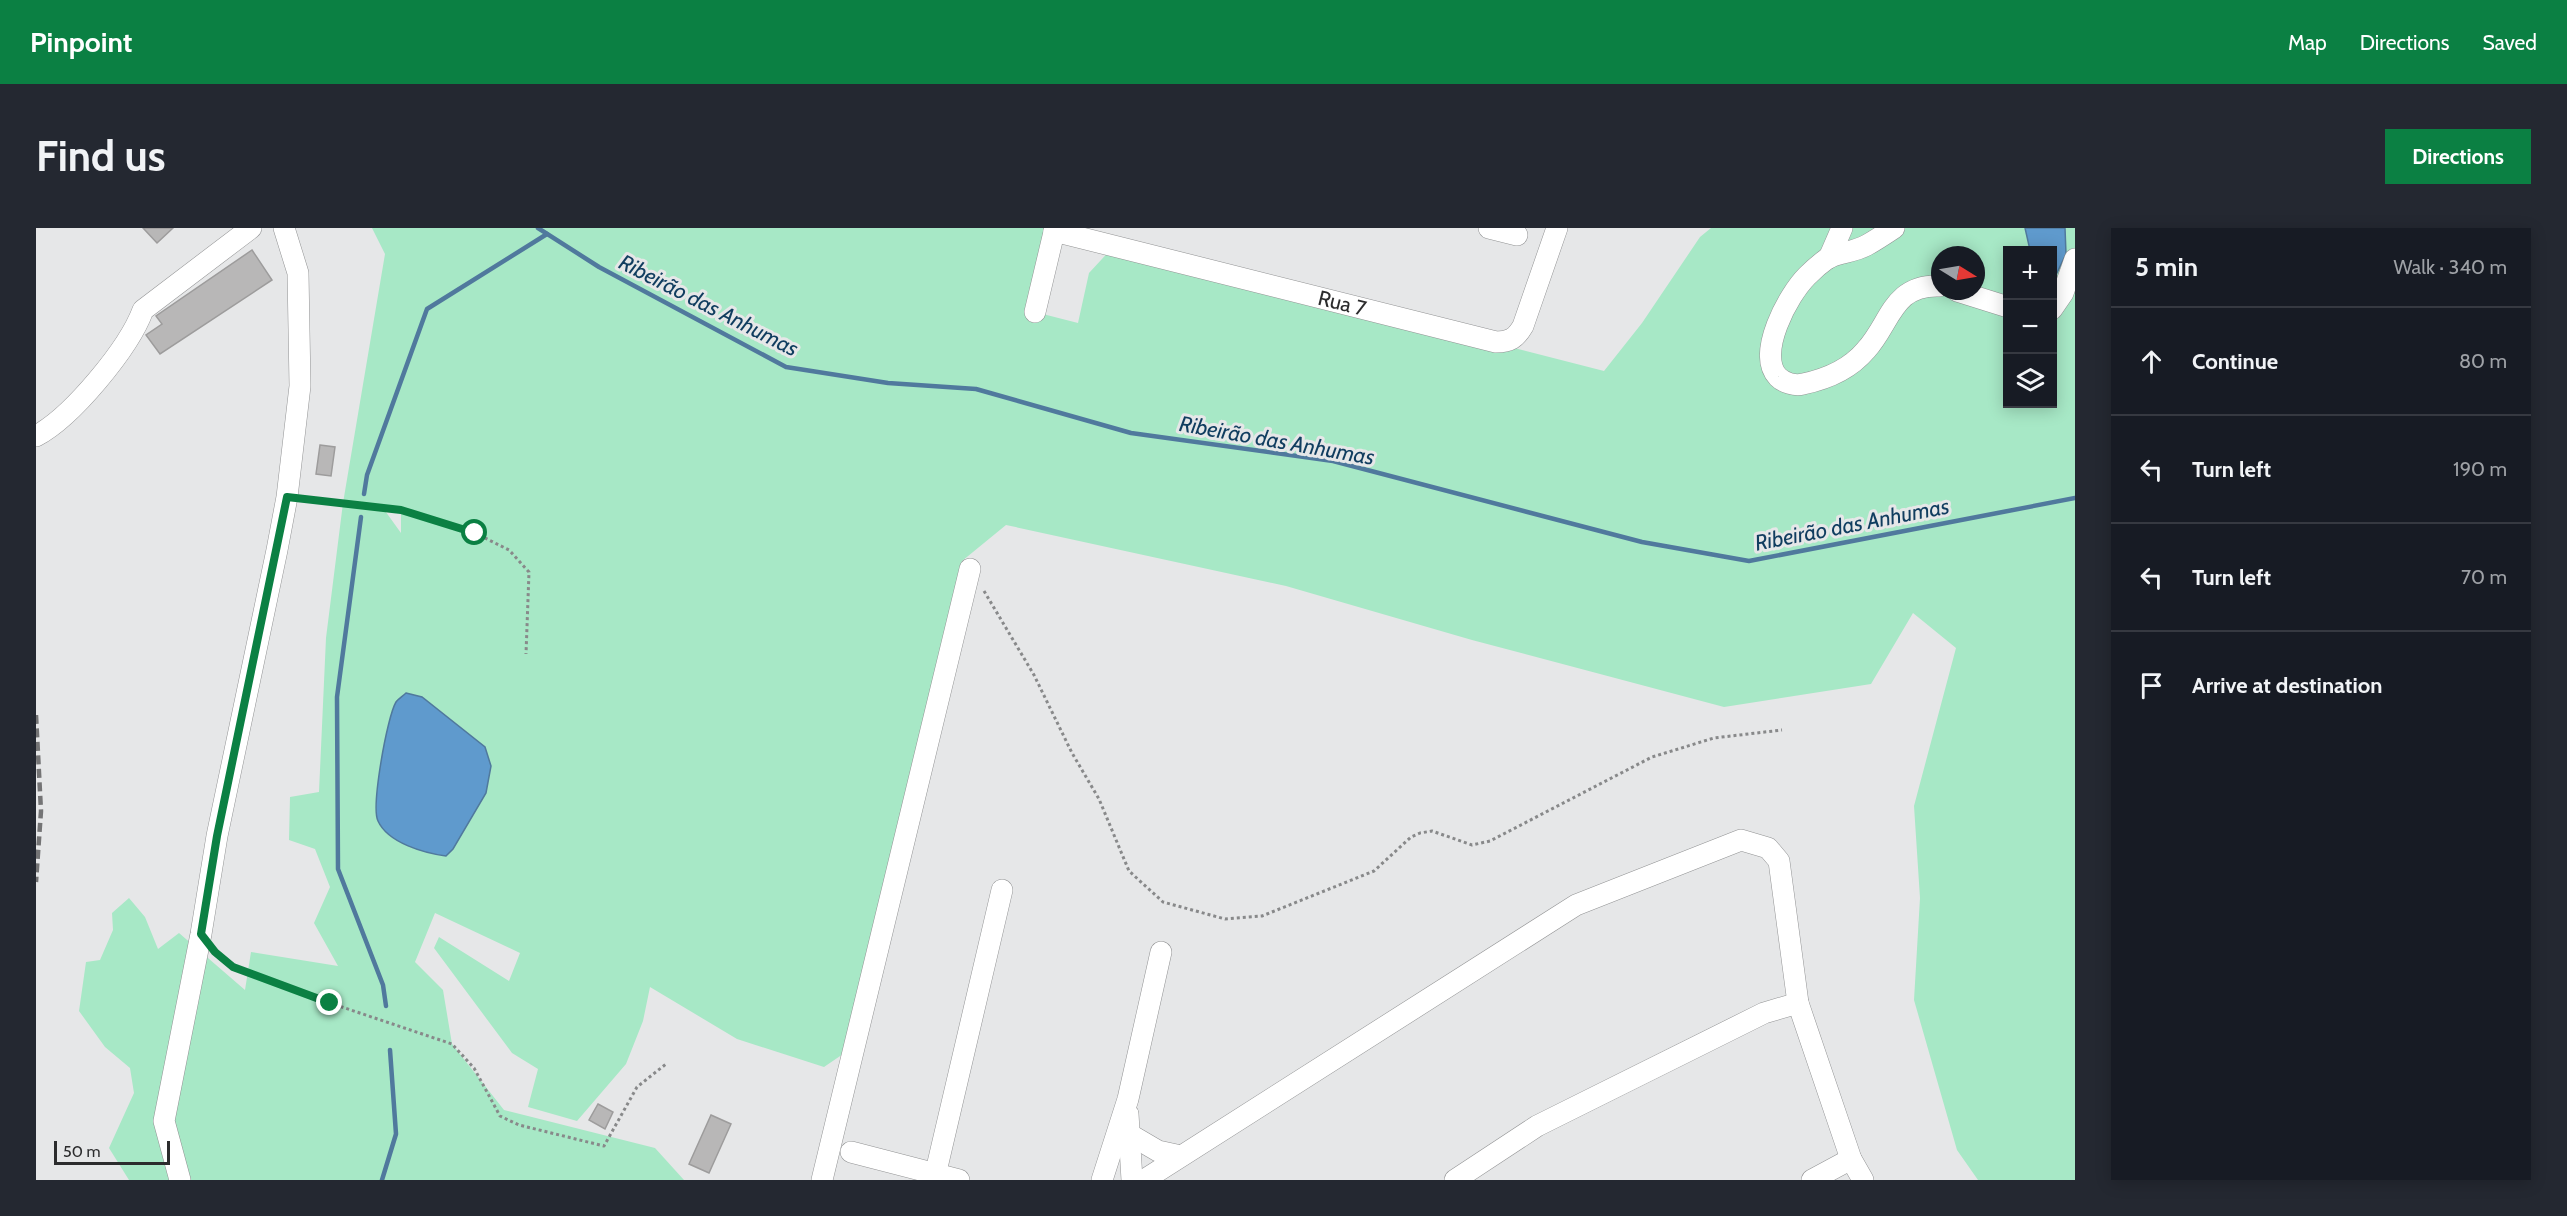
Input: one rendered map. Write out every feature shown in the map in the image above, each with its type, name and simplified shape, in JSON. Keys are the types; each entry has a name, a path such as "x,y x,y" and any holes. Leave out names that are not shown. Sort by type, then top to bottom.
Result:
{"street":[{"path":"36,436 58,421 117,357 137,327 143,310 251,228"},
{"path":"180,1180 164,1121 201,934 217,836 287,497 300,386 297,273 284,228"},
{"path":"1489,228 1517,235"},
{"name":"Rua 7","path":"1055,230 1496,342 1506,342 1516,337 1523,326 1557,228"},
{"path":"1842,228 1829,258 1796,289 1786,303 1770,356 1771,369 1781,380 1796,385 1836,374 1854,363 1868,349 1895,304 1907,294 1931,287"},
{"path":"1829,258 1866,246 1894,228"},
{"path":"1035,312 1055,230"},
{"path":"2057,302 2063,293 2075,260"},
{"path":"1985,300 2003,306"},
{"path":"822,1180 970,569"},
{"path":"1144,1180 1576,905 1741,840 1768,848 1779,861 1798,1003 1851,1159 1863,1180"},
{"path":"935,1177 1002,890"},
{"path":"1102,1180 1128,1099 1161,952"},
{"path":"1455,1180 1537,1126 1764,1014 1798,1003"},
{"path":"1128,1099 1132,1180"},
{"path":"1129,1134 1158,1151 1181,1156"},
{"path":"851,1152 935,1177 959,1180"},
{"path":"1812,1180 1851,1159"}],"path":[{"path":"287,497 401,510 475,533 509,550 529,572 526,654"},
{"path":"970,569 1034,675 1072,753 1099,799 1130,871 1163,902 1225,919 1262,916 1374,871 1411,837 1420,832 1432,831 1472,845 1490,841 1652,757 1714,738 1782,730"},
{"path":"201,934 215,952 233,967 452,1044 474,1068 500,1116 519,1125 604,1146 637,1087 666,1064"}],"green space":[{"path":"372,228 1055,228 1035,312 1078,323 1089,273 1114,246 1604,371 1642,323 1700,237 1711,228 2075,228 2075,1180 1978,1180 1957,1150 1914,1000 1920,898 1914,806 1956,648 1913,613 1871,684 1724,707 1472,640 1286,586 1006,525 962,561 846,1052 824,1067 737,1039 650,987 643,1021 626,1064 577,1121 528,1107 538,1069 512,1053 434,948 439,937 509,981 520,953 435,913 415,962 443,990 452,1044 504,1110 655,1148 684,1180 129,1180 109,1148 134,1093 130,1068 105,1047 79,1011 86,962 100,960 113,930 112,913 129,898 145,917 158,949 179,933 245,990 251,952 338,966 314,923 330,887 315,849 289,840 290,797 319,792 326,638 343,503 385,254","holes":["383,508 401,510 401,533"]}],"water":[{"path":"2025,228 2065,228 2066,254 2057,273 2057,246 2029,246"},
{"path":"406,693 422,697 485,747 491,766 486,793 453,849 446,856 417,849 398,841 383,829 378,821 376,812 378,781 392,711 396,702"}],"building":[{"path":"143,228 173,228 157,243"},
{"path":"252,250 272,280 160,354 146,335 162,324 156,316"},
{"path":"320,445 335,447 331,476 316,474"},
{"path":"598,1104 613,1112 605,1129 589,1120"},
{"path":"711,1115 731,1124 709,1173 689,1164"}],"waterway":[{"name":"Ribeirão das Anhumas","path":"538,228 599,267 786,367 888,383 976,389 1131,433 1333,461 1642,542 1749,561 2075,498"},
{"path":"364,494 367,475 427,309 547,234"},
{"path":"361,517 337,697 338,869 383,985 386,1006"},
{"path":"382,1180 396,1134 390,1050"}],"railway":[{"path":"36,715 41,811 36,882"}],"route":[{"path":"330,1003 233,967 215,952 201,934 217,836 287,497 401,510 475,533"}]}
